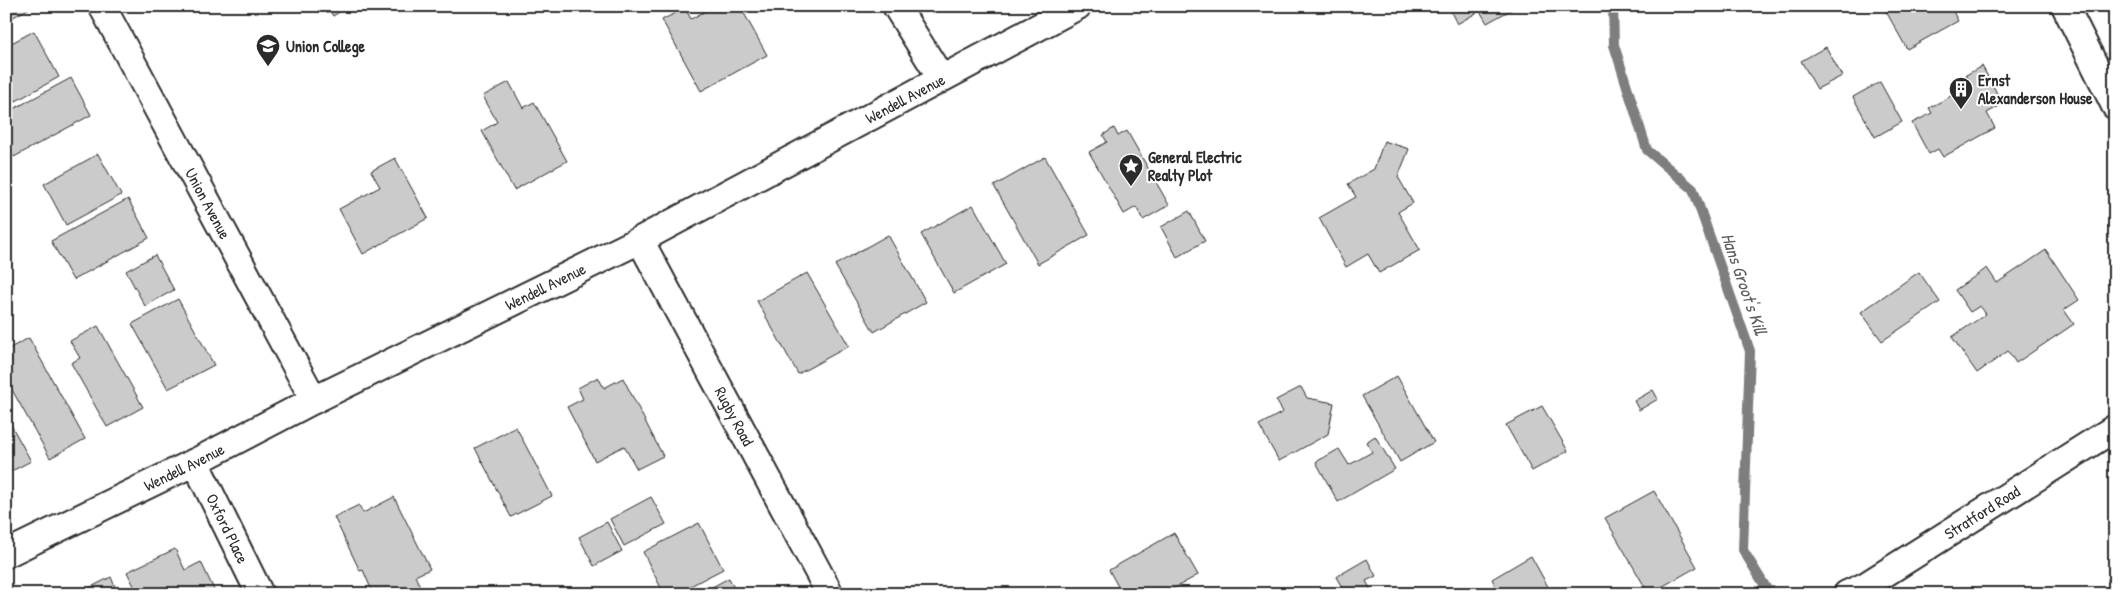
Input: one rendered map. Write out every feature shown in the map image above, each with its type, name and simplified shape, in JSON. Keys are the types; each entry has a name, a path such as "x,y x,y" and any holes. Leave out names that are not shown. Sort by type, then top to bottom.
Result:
{"street":[{"name":"Union Avenue","path":"102,6 314,400"},
{"path":"896,6 941,78"},
{"name":"Wendell Avenue","path":"6,554 640,240 1078,6"},
{"path":"2065,6 2115,106"},
{"name":"Rugby Road","path":"640,240 830,594"},
{"name":"Stratford Road","path":"1848,594 1864,586 2115,428"},
{"name":"Oxford Place","path":"195,462 260,594"}],"building":[{"path":"6,6 27,6 28,9 6,21"},
{"path":"327,6 349,6 333,16"},
{"path":"714,6 740,6 767,55 701,91 662,20 685,8 691,19"},
{"path":"1448,6 1518,6 1487,23 1480,11 1457,24"},
{"path":"1883,6 1950,6 1958,21 1907,49"},
{"path":"34,31 59,77 16,101 6,84 6,46"},
{"path":"1826,47 1842,76 1817,89 1801,61"},
{"name":"Ernst Alexanderson House","path":"1982,66 2003,104 1987,113 1995,128 1943,157 1938,149 1929,154 1912,123 1932,113 1929,108 1971,85 1966,75"},
{"path":"71,78 91,115 14,157 6,143 6,113"},
{"path":"509,82 523,108 534,102 567,161 514,190 482,131 497,122 483,96"},
{"path":"1880,82 1902,122 1875,137 1853,97"},
{"path":"1114,128 1118,136 1127,131 1169,205 1143,220 1136,207 1124,214 1089,152 1107,142 1103,135"},
{"path":"1384,141 1409,149 1398,177 1413,203 1398,212 1420,250 1379,273 1368,254 1346,267 1319,218 1356,197 1348,184 1374,169"},
{"path":"98,154 121,195 66,225 44,184"},
{"path":"1045,157 1089,235 1038,264 994,186"},
{"path":"395,158 428,218 363,254 339,209 380,187 371,171"},
{"path":"128,199 149,238 73,280 51,241"},
{"path":"973,205 1006,264 954,293 921,234"},
{"path":"1189,211 1205,241 1177,257 1161,227"},
{"path":"888,235 926,302 874,332 835,265"},
{"path":"2046,250 2079,300 2064,310 2074,324 2016,363 2008,351 1977,373 1952,337 1986,314 1980,306 1970,312 1955,290 1987,268 1997,283"},
{"path":"155,255 174,290 145,306 126,271"},
{"path":"1919,272 1940,302 1882,341 1861,312"},
{"path":"807,273 849,346 798,374 757,301"},
{"path":"178,299 214,365 168,389 132,324"},
{"path":"98,326 143,407 107,427 71,363 80,358 70,341"},
{"path":"29,338 85,439 50,458 6,379 6,350"},
{"path":"1397,376 1434,442 1400,462 1362,396"},
{"path":"598,377 604,388 623,378 663,456 637,469 624,446 595,461 567,407 583,399 578,388"},
{"path":"1301,387 1307,398 1334,403 1328,434 1279,461 1259,425 1283,412 1276,400"},
{"path":"1653,390 1658,399 1639,410 1634,401"},
{"path":"1542,406 1568,451 1532,471 1506,425"},
{"path":"6,416 31,461 6,474"},
{"path":"516,427 552,496 511,517 475,448"},
{"path":"1375,436 1395,469 1338,502 1316,462 1339,449 1349,465 1372,452 1366,442"},
{"path":"1654,491 1697,567 1649,594 1605,518"},
{"path":"394,497 430,569 415,576 424,594 380,594 378,589 372,591 363,570 360,571 334,517 359,505 363,513"},
{"path":"651,497 666,524 624,546 610,519"},
{"path":"607,522 622,551 594,566 579,537"},
{"path":"699,523 723,569 675,594 664,594 643,552"},
{"path":"1174,533 1198,575 1164,594 1122,594 1109,570"},
{"path":"175,549 185,570 201,562 216,594 138,594 127,572"},
{"path":"1531,556 1552,594 1500,594 1492,579"},
{"path":"1367,559 1376,576 1366,581 1373,594 1346,594 1336,577"},
{"path":"111,577 118,594 77,594"},
{"path":"729,578 737,594 699,594"}],"waterway":[{"name":"Hans Groot's Kill","path":"1613,6 1614,45 1647,150 1693,189 1750,351 1743,550 1770,594"}],"place":[{"name":"Union College","path":"268,67"},
{"name":"Ernst Alexanderson House","path":"1961,110"},
{"name":"General Electric Realty Plot","path":"1131,187"}]}
